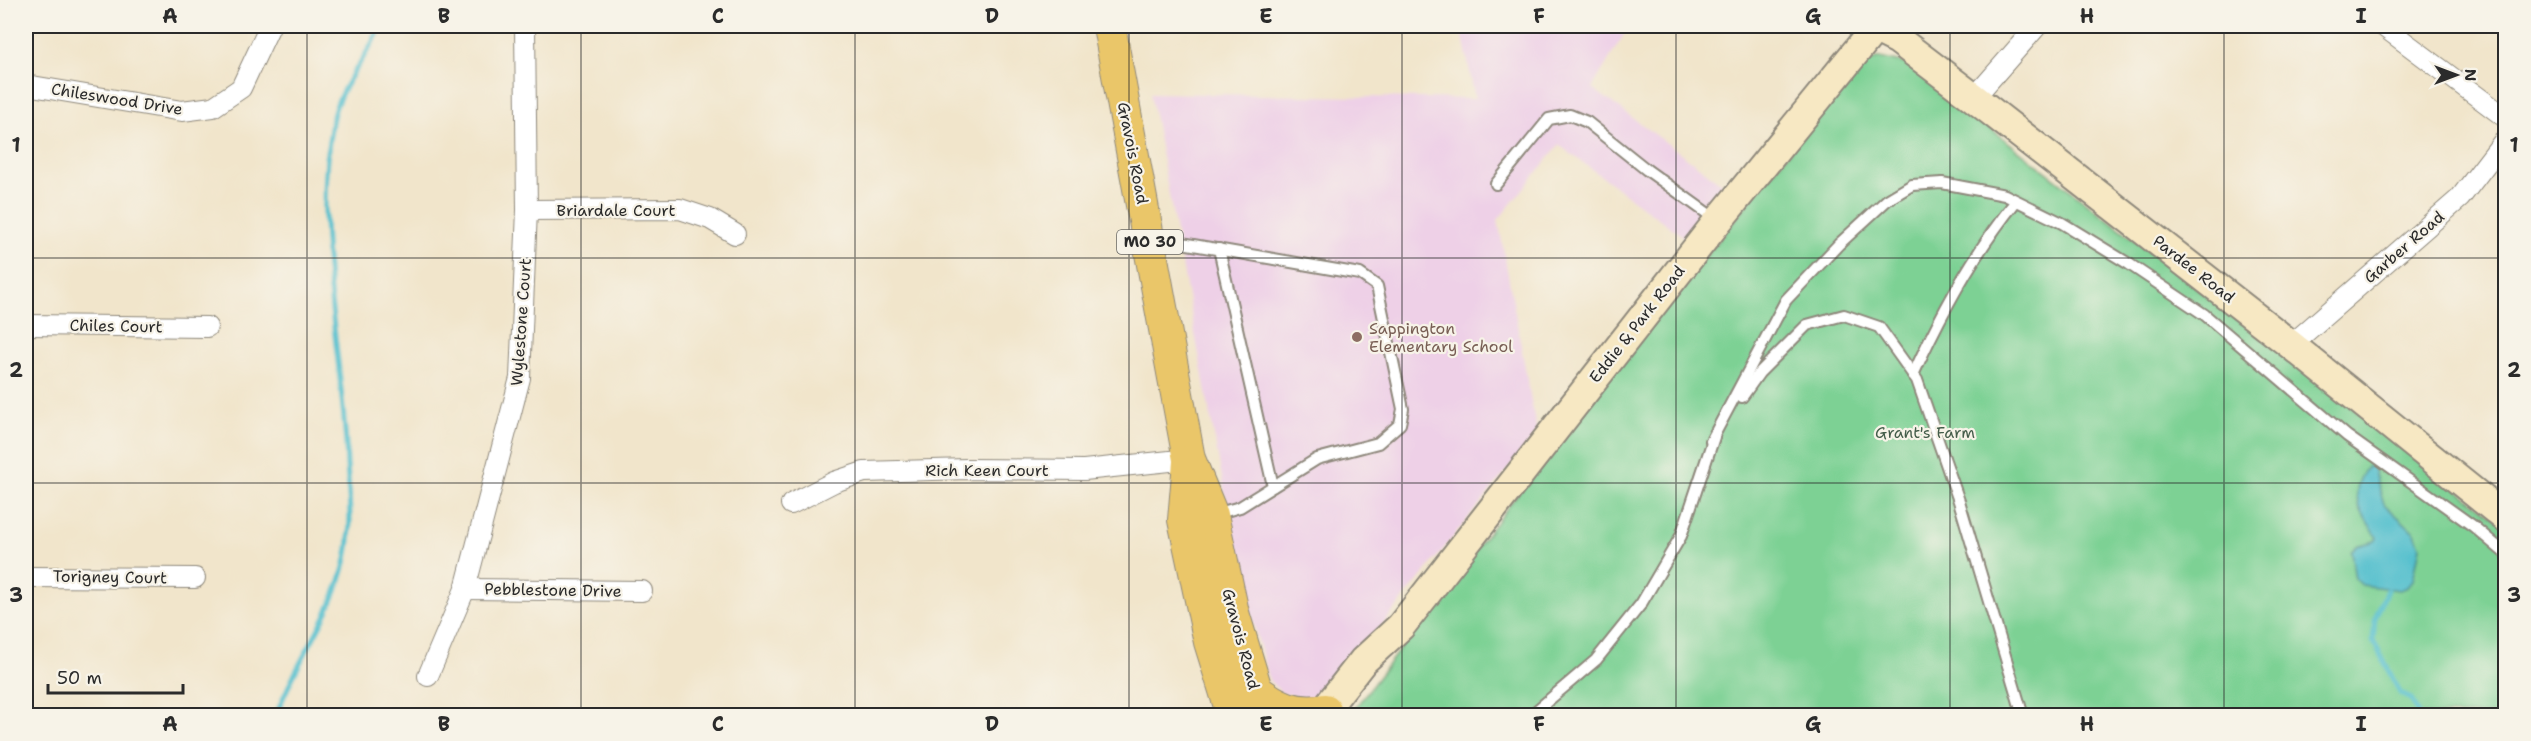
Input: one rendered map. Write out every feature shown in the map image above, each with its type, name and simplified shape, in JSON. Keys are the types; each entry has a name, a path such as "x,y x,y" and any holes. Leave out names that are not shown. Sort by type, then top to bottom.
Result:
{"main road":[{"name":"Gravois Road","path":"1109,26 1189,459 1212,515 1233,613 1260,702"},
{"name":"Gravois Road","path":"1189,459 1184,520 1208,632 1233,716"},
{"path":"1260,702 1269,701 1297,712 1328,714"}],"street":[{"name":"Chileswood Drive","path":"26,85 182,111 213,107 241,88 270,26"},
{"name":"Wylestone Court","path":"428,676 465,589 520,378 527,210 525,26"},
{"path":"1974,98 2037,26"},
{"path":"2383,26 2505,118"},
{"name":"Pardee Road","path":"1876,27 1898,40 1974,98 2291,345 2505,518"},
{"name":"Eddie & Park Road","path":"1328,714 1363,662 1401,626 1718,221 1876,27"},
{"name":"Garber Road","path":"2291,345 2460,198 2505,138"},
{"name":"Briardale Court","path":"527,210 680,209 711,219 735,234"},
{"name":"Chiles Court","path":"26,325 207,327"},
{"name":"Rich Keen Court","path":"791,504 834,482 864,472 967,469 1084,470 1189,459"},
{"name":"Torigney Court","path":"26,577 195,578"},
{"name":"Pebblestone Drive","path":"465,589 642,591"}],"lane":[{"path":"1496,184 1549,119 1570,115 1587,122 1647,170 1718,221"},
{"path":"1530,716 1596,660 1641,604 1681,536 1711,441 1786,300 1839,244 1887,200 1912,185 1942,183 1996,193 2062,223 2205,315 2347,436 2473,526 2505,554"},
{"path":"1913,375 1961,280 1988,236 2016,201"},
{"path":"1149,237 1360,274 1377,286 1391,345 1403,410 1400,424 1378,443 1317,459 1240,507 1212,515"},
{"path":"1219,249 1273,486"},
{"path":"1711,441 1759,373 1806,325 1844,315 1879,327 1913,375 1959,501 2023,716"}],"shaded area":[{"name":"Sappington Elementary School","path":"1461,26 1624,26 1626,31 1592,88 1732,191 1688,240 1559,145 1498,220 1537,433 1321,701 1282,693 1269,680 1240,574 1150,93 1475,99"}],"green space":[{"name":"Grant's Farm","path":"1880,58 1907,64 2505,526 2505,715 1349,716 1567,429 1860,64"}],"water":[{"path":"2368,466 2373,468 2384,504 2415,533 2420,547 2413,580 2407,587 2399,590 2362,585 2355,579 2351,552 2357,546 2375,541 2377,538 2361,511 2357,495 2361,477"}],"waterway":[{"path":"276,716 293,676 332,600 348,548 350,512 344,421 326,250 326,165 332,122 340,96 380,26"},
{"path":"2387,590 2375,618 2373,640 2400,693 2411,699 2419,716"}],"place":[{"name":"Sappington Elementary School","path":"1357,337"}]}
